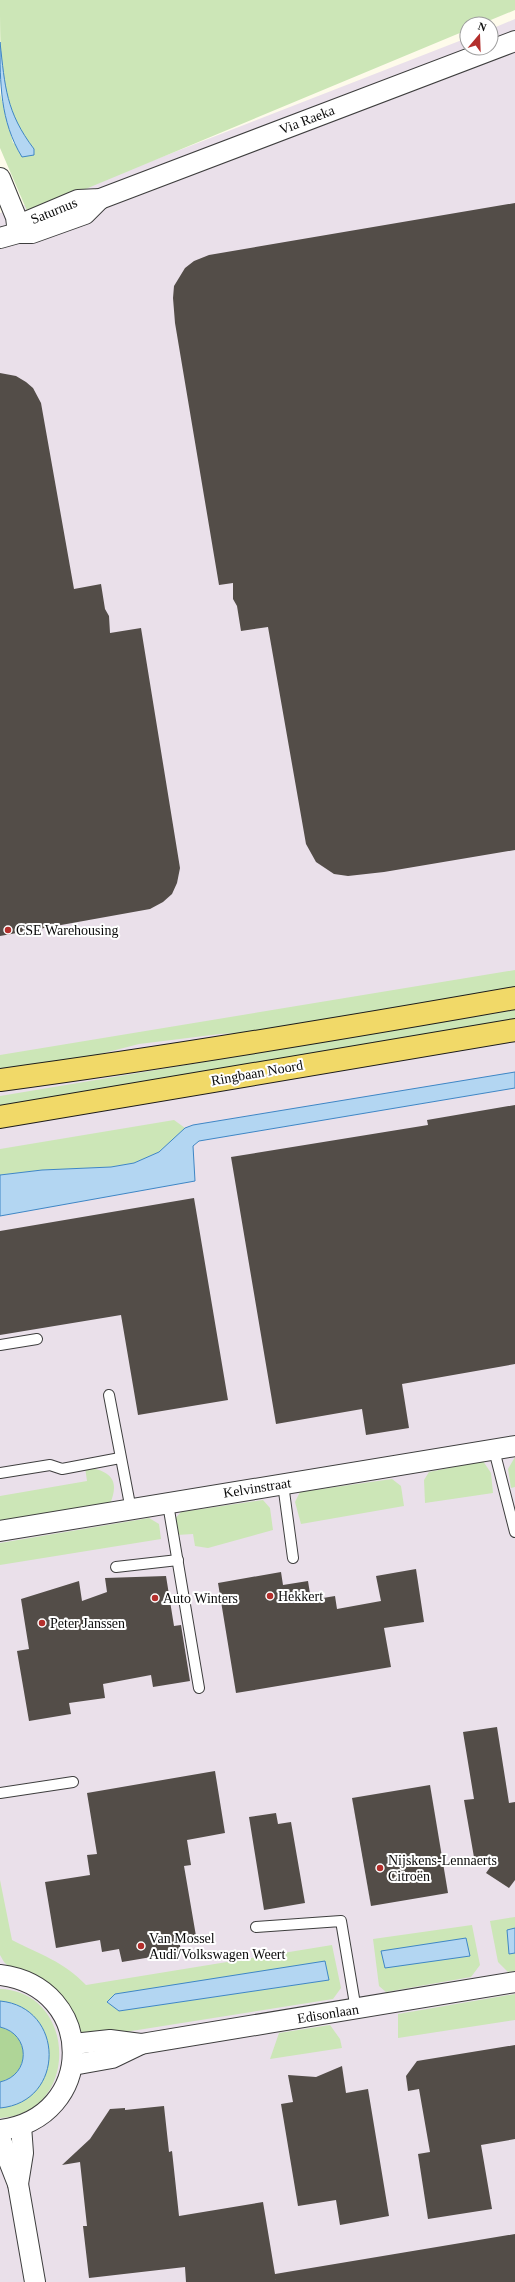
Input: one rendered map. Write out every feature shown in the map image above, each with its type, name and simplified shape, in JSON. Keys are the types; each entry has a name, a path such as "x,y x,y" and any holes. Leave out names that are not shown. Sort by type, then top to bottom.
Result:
{"main road":[{"path":"0,1080 76,1071 236,1046 515,998"},
{"name":"Ringbaan Noord","path":"0,1117 515,1030"}],"street":[{"name":"Via Raeka","path":"100,200 515,41"},
{"path":"0,178 16,217 9,235"},
{"name":"Saturnus","path":"9,235 32,233 85,214 100,200"},
{"name":"Kelvinstraat","path":"0,1531 515,1446"},
{"path":"0,1975 16,1977 37,1986 55,2001 68,2021 73,2044 73,2065 67,2085 56,2103 40,2117 21,2126 0,2130"},
{"name":"Edisonlaan","path":"73,2044 110,2040 141,2044 356,2010 515,1982"},
{"name":"Edisonlaan","path":"73,2065 112,2058 141,2044"},
{"path":"18,2184 23,2153 21,2126"},
{"path":"0,2138 18,2184 35,2282"}],"lane":[{"path":"0,1345 37,1339"},
{"path":"109,1395 131,1510"},
{"path":"494,1450 515,1532"},
{"path":"0,1473 50,1465 62,1469 120,1458"},
{"path":"283,1484 293,1558"},
{"path":"168,1504 199,1688"},
{"path":"116,1567 178,1560"},
{"path":"0,1793 73,1782"},
{"path":"256,1927 341,1921 356,2010"}],"shaded area":[{"path":"515,19 515,2282 0,2282 0,213 108,178 459,41 459,56 499,56 499,26"}],"green space":[{"path":"0,0 515,0 515,10 499,17 459,16 459,33 28,213 0,148 0,93 13,143 34,149 12,114 7,101 0,38"},
{"path":"515,970 515,990 263,1032 220,1034 139,1044 73,1061 0,1071 0,1055"},
{"path":"515,1010 515,1022 0,1108 0,1096"},
{"path":"174,1120 185,1128 159,1152 134,1163 111,1167 42,1170 0,1175 0,1149"},
{"path":"515,1457 515,1487 511,1488 508,1469"},
{"path":"483,1461 491,1473 493,1493 425,1503 424,1480 429,1472"},
{"path":"85,1467 101,1471 111,1477 114,1488 110,1504 0,1523 0,1496 87,1481"},
{"path":"392,1479 401,1486 404,1506 301,1524 295,1502 300,1492"},
{"path":"263,1500 270,1508 273,1530 208,1548 195,1546 193,1534 177,1535 173,1521 181,1512"},
{"path":"149,1518 159,1524 161,1539 0,1565 0,1543"},
{"path":"0,1880 12,1940 60,1964 86,1985 332,1945 341,1988 333,1999 81,2039 4,1962 0,1955","holes":["329,1980 119,2011 107,2002 115,1994"]},
{"path":"515,1917 515,1928 507,1930 510,1954 515,1953 515,1971 508,1972 498,1962 490,1921"},
{"path":"472,1925 480,1965 471,1977 386,1992 379,1986 373,1939","holes":["466,1939 469,1956 385,1967 382,1951"]},
{"path":"0,1989 25,1995 44,2009 55,2030 59,2053 56,2076 45,2096 26,2111 0,2118 0,2108 21,2101 37,2089 46,2073 49,2054 46,2036 37,2020 21,2008 0,2001"},
{"path":"515,1994 515,2020 398,2038 398,2014"},
{"path":"330,2025 340,2039 342,2048 270,2059 279,2033"},
{"path":"0,2027 10,2031 17,2038 22,2046 23,2054 22,2063 17,2071 10,2078 0,2082"}],"water":[{"path":"0,42 3,72 8,98 18,123 34,149 34,155 22,157 9,130 5,116 1,87"},
{"path":"515,1072 515,1088 199,1141 193,1146 195,1181 0,1216 0,1175 42,1170 111,1167 134,1163 159,1152 185,1128 193,1125"},
{"path":"515,1928 515,1953 509,1954 507,1930"},
{"path":"466,1938 470,1956 385,1968 381,1951"},
{"path":"325,1961 329,1980 119,2011 107,2002 115,1994"},
{"path":"0,2001 21,2007 37,2019 46,2036 49,2054 46,2073 37,2090 22,2102 0,2108 0,2082 10,2078 17,2071 22,2063 23,2054 22,2046 17,2038 10,2031 0,2027"}],"building":[{"path":"515,203 515,850 384,872 348,876 334,874 316,862 306,844 268,627 241,631 237,606 233,599 233,583 219,585 175,323 173,298 174,286 185,268 194,261 209,255"},
{"path":"0,373 16,376 26,382 33,388 41,403 74,589 101,584 105,609 109,616 110,633 141,628 180,868 177,883 172,894 163,902 150,909 0,936"},
{"path":"515,1105 515,1364 402,1384 409,1428 366,1435 362,1409 276,1424 231,1157 428,1125 427,1120"},
{"path":"194,1198 228,1400 138,1415 121,1315 0,1335 0,1231"},
{"path":"416,1569 424,1622 384,1628 391,1667 236,1693 218,1583 281,1572 283,1585 308,1581 311,1600 335,1596 337,1609 381,1601 376,1576"},
{"path":"166,1576 174,1626 181,1625 190,1681 153,1687 151,1675 103,1684 105,1698 69,1703 71,1714 29,1721 17,1651 29,1649 21,1599 79,1581 82,1601 107,1592 105,1578"},
{"path":"497,1727 509,1803 515,1802 515,1880 509,1888 486,1873 496,1859 475,1863 464,1800 474,1799 463,1732"},
{"path":"215,1771 225,1833 187,1840 191,1865 184,1866 196,1936 179,1939 181,1952 122,1962 119,1949 102,1952 100,1940 56,1948 45,1882 90,1875 87,1855 97,1854 87,1793"},
{"path":"430,1785 448,1893 371,1906 352,1798"},
{"path":"276,1813 278,1824 291,1822 305,1903 264,1910 249,1817"},
{"path":"515,2045 515,2139 481,2145 492,2209 428,2219 418,2154 430,2152 419,2089 408,2091 406,2076 417,2061"},
{"path":"342,2066 346,2093 368,2089 389,2216 340,2225 336,2200 298,2206 281,2104 293,2102 288,2075 316,2077"},
{"path":"164,2106 169,2152 172,2151 179,2216 263,2202 275,2274 515,2234 515,2282 186,2282 185,2267 89,2278 83,2226 87,2226 80,2162 62,2165 90,2139 110,2109 125,2108 125,2110"}],"place":[{"name":"CSE Warehousing","path":"8,930"},
{"name":"Hekkert","path":"270,1596"},
{"name":"Auto Winters","path":"155,1598"},
{"name":"Peter Janssen","path":"42,1623"},
{"name":"Nijskens-Lennaerts Citroën","path":"380,1868"},
{"name":"Van Mossel Audi/Volkswagen Weert","path":"141,1946"}]}
